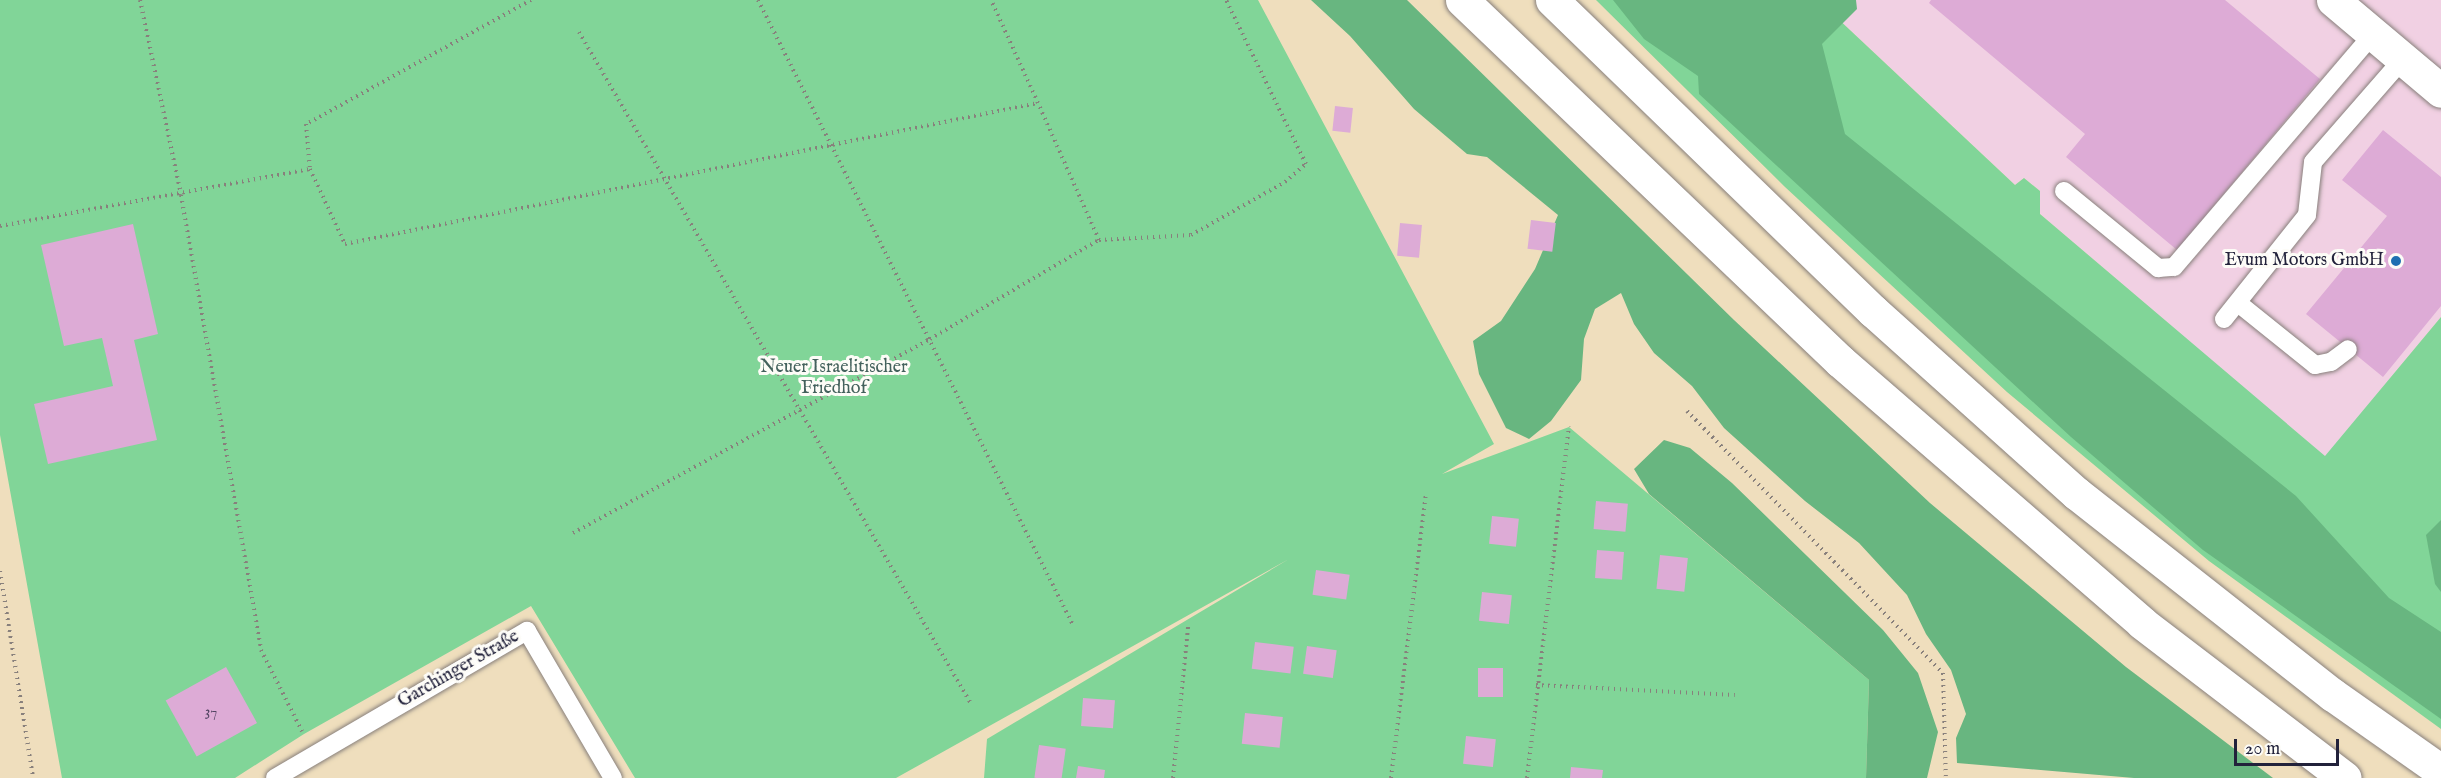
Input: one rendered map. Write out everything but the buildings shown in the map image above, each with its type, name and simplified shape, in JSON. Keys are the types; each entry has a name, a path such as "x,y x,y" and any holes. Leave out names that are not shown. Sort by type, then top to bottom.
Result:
{"main road":[{"path":"1462,0 1840,361 2142,623 2345,778"},
{"path":"1552,0 1873,311 2076,493 2333,695 2441,771"},
{"path":"2333,0 2441,91"}],"lane":[{"path":"2064,191 2158,268 2174,267 2373,33"},
{"path":"2224,320 2307,215 2313,162 2403,59"},
{"path":"2238,303 2315,365 2331,362 2348,349"},
{"name":"Garchinger Straße","path":"275,778 527,630 613,778"}],"path":[{"path":"140,0 181,195 261,650 314,755"},
{"path":"531,0 306,124 310,169 345,244 1038,103"},
{"path":"758,0 1072,623"},
{"path":"991,0 1099,240"},
{"path":"573,532 930,339 1099,240 1191,235 1285,182 1306,164 1226,0"},
{"path":"579,32 970,702"},
{"path":"0,226 181,195 310,169"},
{"path":"1687,411 1943,673 1946,778"},
{"path":"1527,778 1536,685 1569,427"},
{"path":"1391,778 1426,493"},
{"path":"0,571 33,778"},
{"path":"1173,778 1188,627"},
{"path":"1536,685 1735,695"}],"shaded area":[{"path":"1818,0 2441,0 2441,317 2325,457 2040,214 2040,191 2024,178 2015,185"}],"green space":[{"name":"Neuer Israelitischer Friedhof","path":"0,0 1258,0 1494,444 1442,474 1569,427 1869,680 1866,778 984,778 987,739 1289,559 896,778 635,778 531,606 304,734 235,778 62,778 0,435"},
{"path":"1311,0 1407,0 1734,320 1930,503 2126,667 2273,778 2134,778 1957,763 1956,738 1966,714 1951,670 1926,634 1907,595 1859,543 1805,501 1724,428 1692,386 1654,353 1634,324 1621,293 1595,309 1584,339 1581,380 1551,421 1529,439 1506,428 1479,374 1473,341 1501,321 1535,269 1558,215 1487,157 1467,154 1414,109 1350,36"},
{"path":"1596,0 1818,0 2015,185 2024,178 2040,191 2040,214 2325,456 2441,317 2441,729 2209,561 2007,392 1785,187"},
{"path":"1613,0 1856,0 1857,9 1822,44 1845,134 2296,496 2389,598 2441,632 2441,719 2203,550 2071,437 1699,94 1698,76 1644,39"},
{"path":"1664,440 1690,448 1732,483 1883,630 1918,673 1938,732 1927,778 1866,778 1869,680 1649,494 1634,469"},
{"path":"2441,520 2441,592 2435,584 2426,535"}],"place":[{"name":"Evum Motors GmbH","path":"2396,261"}]}
